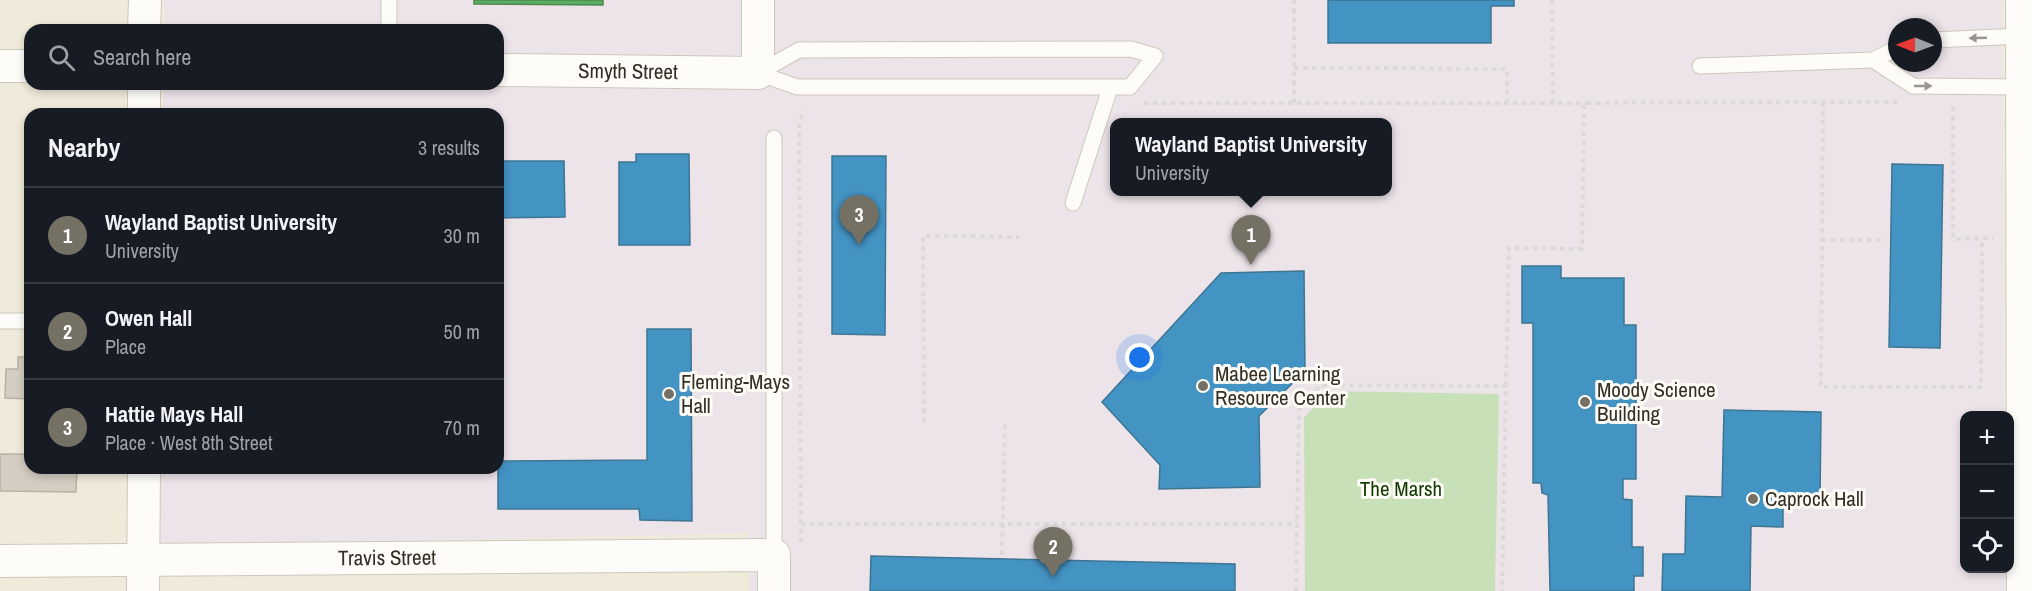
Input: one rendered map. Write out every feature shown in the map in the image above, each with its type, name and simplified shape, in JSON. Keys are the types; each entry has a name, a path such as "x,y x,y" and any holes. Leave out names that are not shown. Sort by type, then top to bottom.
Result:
{"street":[{"path":"144,0 144,24"},
{"path":"758,0 758,73"},
{"path":"2023,591 2028,553 2022,238 2024,22"},
{"path":"0,66 24,66"},
{"name":"Smyth Street","path":"504,70 758,73"},
{"path":"144,90 144,108"},
{"path":"143,576 144,474"},
{"path":"774,591 787,551"},
{"name":"Travis Street","path":"0,561 143,576 787,551"}],"lane":[{"path":"389,0 389,24"},
{"path":"1942,38 2024,22"},
{"path":"1131,49 1155,56 1130,87 797,87 758,73 799,50 1131,49"},
{"path":"1700,66 1873,60 1888,52"},
{"path":"1873,60 1912,86 1953,87 2025,96"},
{"path":"1073,203 1110,87"},
{"path":"774,138 787,551"},
{"path":"0,321 24,321"}],"path":[{"path":"1294,0 1294,103"},
{"path":"1552,0 1553,103"},
{"path":"1294,68 1508,69 1507,103"},
{"path":"1953,87 1953,239 2022,238"},
{"path":"1823,102 1821,387 1981,387 1982,238"},
{"path":"1105,103 1906,102"},
{"path":"1502,591 1509,248 1582,249 1584,103 1590,103"},
{"path":"787,551 801,524 799,124"},
{"path":"924,422 923,236 1019,237"},
{"path":"1822,240 1884,240"},
{"path":"1296,591 1299,409 1321,386 1506,386"},
{"path":"1002,555 1005,421"},
{"path":"801,524 1297,524"}],"shaded area":[{"path":"164,0 2002,0 2004,411 1960,411 1960,573 2005,573 2005,591 749,591 749,533 160,547 161,474 504,474 504,108 163,108 164,90 504,90 504,24 164,24"}],"green space":[{"name":"The Marsh","path":"1328,391 1499,394 1495,591 1305,591 1304,418"}],"building: Schools":[{"path":"1328,0 1514,0 1514,6 1491,6 1491,43 1328,43"},
{"path":"636,154 689,154 690,245 619,245 619,162 636,162"},
{"path":"832,156 886,156 885,335 832,334"},
{"path":"504,161 564,161 565,217 504,218"},
{"path":"1892,164 1943,165 1940,348 1889,347"},
{"name":"Moody Science Building","path":"1522,266 1561,266 1561,278 1624,278 1624,325 1636,325 1636,479 1623,479 1623,499 1632,500 1632,547 1643,547 1643,576 1634,576 1634,591 1550,591 1548,495 1542,493 1541,483 1533,483 1533,323 1522,323"},
{"name":"Mabee Learning Resource Center","path":"1304,271 1305,371 1259,416 1260,487 1159,489 1160,465 1102,402 1221,273"},
{"name":"Fleming-Mays Hall","path":"647,329 691,329 692,521 640,520 639,509 498,509 498,474 504,474 504,461 647,460"},
{"name":"Caprock Hall","path":"1724,410 1821,412 1820,502 1783,502 1783,527 1751,526 1750,591 1662,591 1663,554 1685,554 1686,496 1722,497"},
{"path":"871,556 1235,564 1235,591 870,591"}],"building: Public":[{"path":"474,0 603,0 603,5 474,4"}],"building: Other":[{"path":"18,357 24,357 24,399 5,398 6,369 18,369"},
{"path":"0,454 24,454 24,474 77,474 76,492 0,491"}],"place":[{"name":"Hattie Mays Hall","path":"859,245"},
{"name":"Wayland Baptist University","path":"1251,265"},
{"name":"Mabee Learning Resource Center","path":"1203,386"},
{"name":"Fleming-Mays Hall","path":"669,394"},
{"name":"Moody Science Building","path":"1585,402"},
{"name":"Caprock Hall","path":"1753,499"},
{"name":"Owen Hall","path":"1053,577"}]}
